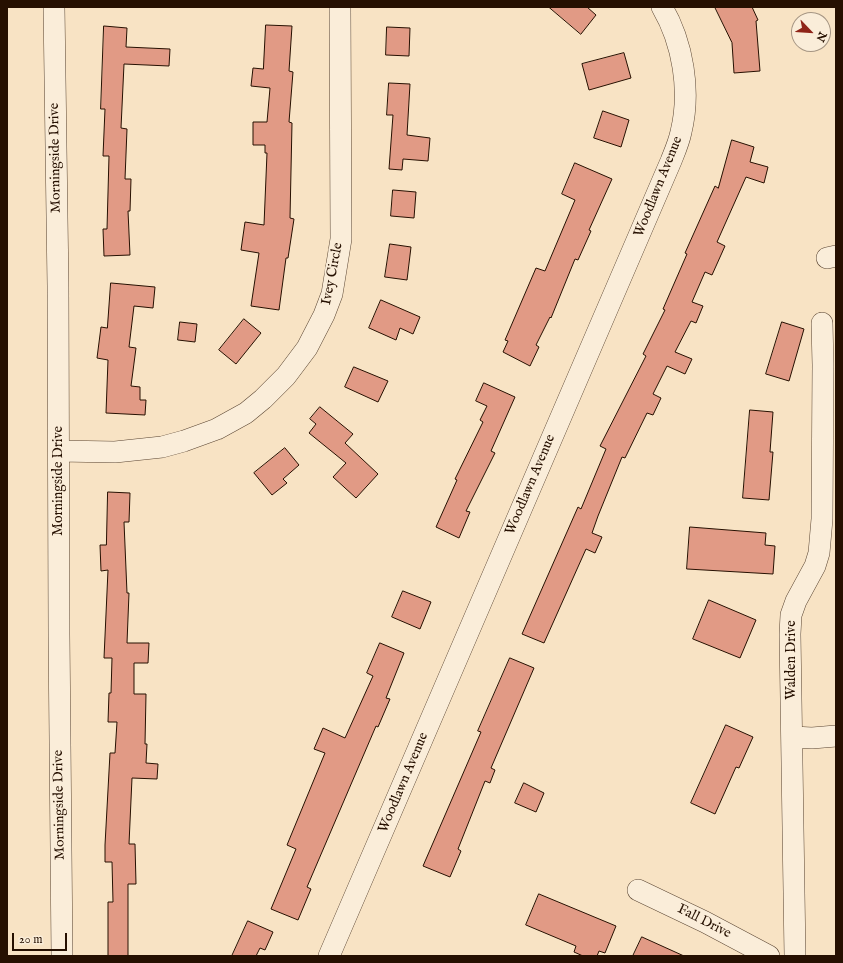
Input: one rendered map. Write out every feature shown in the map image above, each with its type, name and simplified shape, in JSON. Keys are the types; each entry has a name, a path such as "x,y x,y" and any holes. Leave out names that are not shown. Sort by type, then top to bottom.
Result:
{"street":[{"name":"Morningside Drive","path":"54,7 58,294 62,956"},
{"name":"Ivey Circle","path":"59,451 114,452 162,446 184,441 217,429 246,413 263,399 286,376 307,348 324,315 332,294 341,239 340,7"},
{"name":"Woodlawn Avenue","path":"329,956 665,175 681,133 685,113 685,80 679,48 669,18 662,7"},
{"name":"Walden Drive","path":"795,956 790,634 792,615 796,601 815,566 819,553 822,520 822,323"},
{"path":"792,737 812,738 836,736"},
{"name":"Fall Drive","path":"638,890 705,922 769,956"}],"building":[{"path":"549,7 587,7 596,15 581,34"},
{"path":"715,7 752,7 758,20 756,21 760,71 734,73 732,43"},
{"path":"266,25 292,26 289,71 293,72 289,122 292,123 290,218 294,219 288,258 286,258 279,310 251,306 259,253 241,250 245,222 264,225 267,153 265,153 265,145 253,145 253,122 267,122 270,88 251,86 253,68 263,69"},
{"path":"104,26 127,28 126,47 170,49 169,66 124,64 121,128 127,129 125,179 131,179 130,211 128,211 130,255 104,256 103,229 107,229 109,156 103,156 105,109 101,109"},
{"path":"387,27 410,28 409,56 386,55"},
{"path":"624,53 631,78 589,90 582,64"},
{"path":"389,83 410,84 407,135 430,138 428,161 403,159 402,170 389,169 393,115 387,115"},
{"path":"603,111 629,120 621,147 594,138"},
{"path":"732,140 754,147 750,162 768,167 764,183 746,177 717,242 725,246 712,275 705,272 692,302 703,306 696,323 691,321 675,352 692,359 685,374 667,366 653,394 661,398 653,415 647,413 625,458 622,457 598,516 592,533 602,537 595,553 586,549 544,643 522,634 578,507 581,509 606,449 600,446 646,356 643,354 665,310 663,309 687,254 685,253 715,186 718,188"},
{"path":"575,163 612,179 589,230 591,231 578,260 575,259 551,318 550,317 536,345 539,347 530,366 503,352 508,341 505,340 536,268 545,271 575,200 562,194"},
{"path":"393,190 416,192 414,218 391,216"},
{"path":"390,244 411,247 407,280 385,277"},
{"path":"111,283 155,287 153,308 134,306 129,347 136,348 131,386 140,387 140,400 146,400 145,415 106,413 108,360 97,358 101,327 107,328"},
{"path":"381,300 420,317 413,334 400,328 396,340 369,328"},
{"path":"244,319 261,333 236,364 219,350"},
{"path":"180,322 197,324 195,342 178,340"},
{"path":"782,322 804,329 789,381 766,374"},
{"path":"354,367 388,381 378,402 345,387"},
{"path":"484,383 515,397 491,451 495,453 466,511 470,512 459,538 436,527 457,480 455,479 483,422 480,420 487,406 476,401"},
{"path":"320,407 353,434 345,443 378,474 356,498 333,477 346,463 309,433 316,424 310,419"},
{"path":"750,410 773,412 770,452 773,452 769,500 743,498"},
{"path":"285,448 299,465 283,479 287,483 272,495 254,473"},
{"path":"108,492 130,493 129,522 124,522 127,593 129,593 127,643 149,643 148,663 134,663 134,694 146,694 146,763 158,764 157,779 132,778 129,844 135,844 136,884 128,884 128,956 108,956 108,902 113,902 112,862 105,862 105,845 110,753 115,753 117,722 108,722 112,658 104,658 108,570 101,571 100,545 106,545"},
{"path":"690,527 766,533 765,545 775,546 773,574 687,569"},
{"path":"403,591 431,602 420,629 392,617"},
{"path":"709,600 756,620 740,658 693,639"},
{"path":"380,643 404,653 386,698 390,699 378,727 376,726 307,887 311,889 298,920 271,909 296,849 287,845 325,753 314,749 323,728 345,738 373,676 367,673"},
{"path":"510,658 534,668 491,768 495,770 490,783 485,781 458,849 461,851 450,877 423,866 481,732 478,731"},
{"path":"726,725 753,737 739,768 736,767 715,814 691,803"},
{"path":"524,783 544,793 536,812 515,803"},
{"path":"539,894 616,926 605,953 599,951 597,956 583,956 574,952 576,946 526,925"},
{"path":"248,921 273,932 265,950 260,948 256,956 232,956"},
{"path":"642,937 684,956 633,956"}]}
